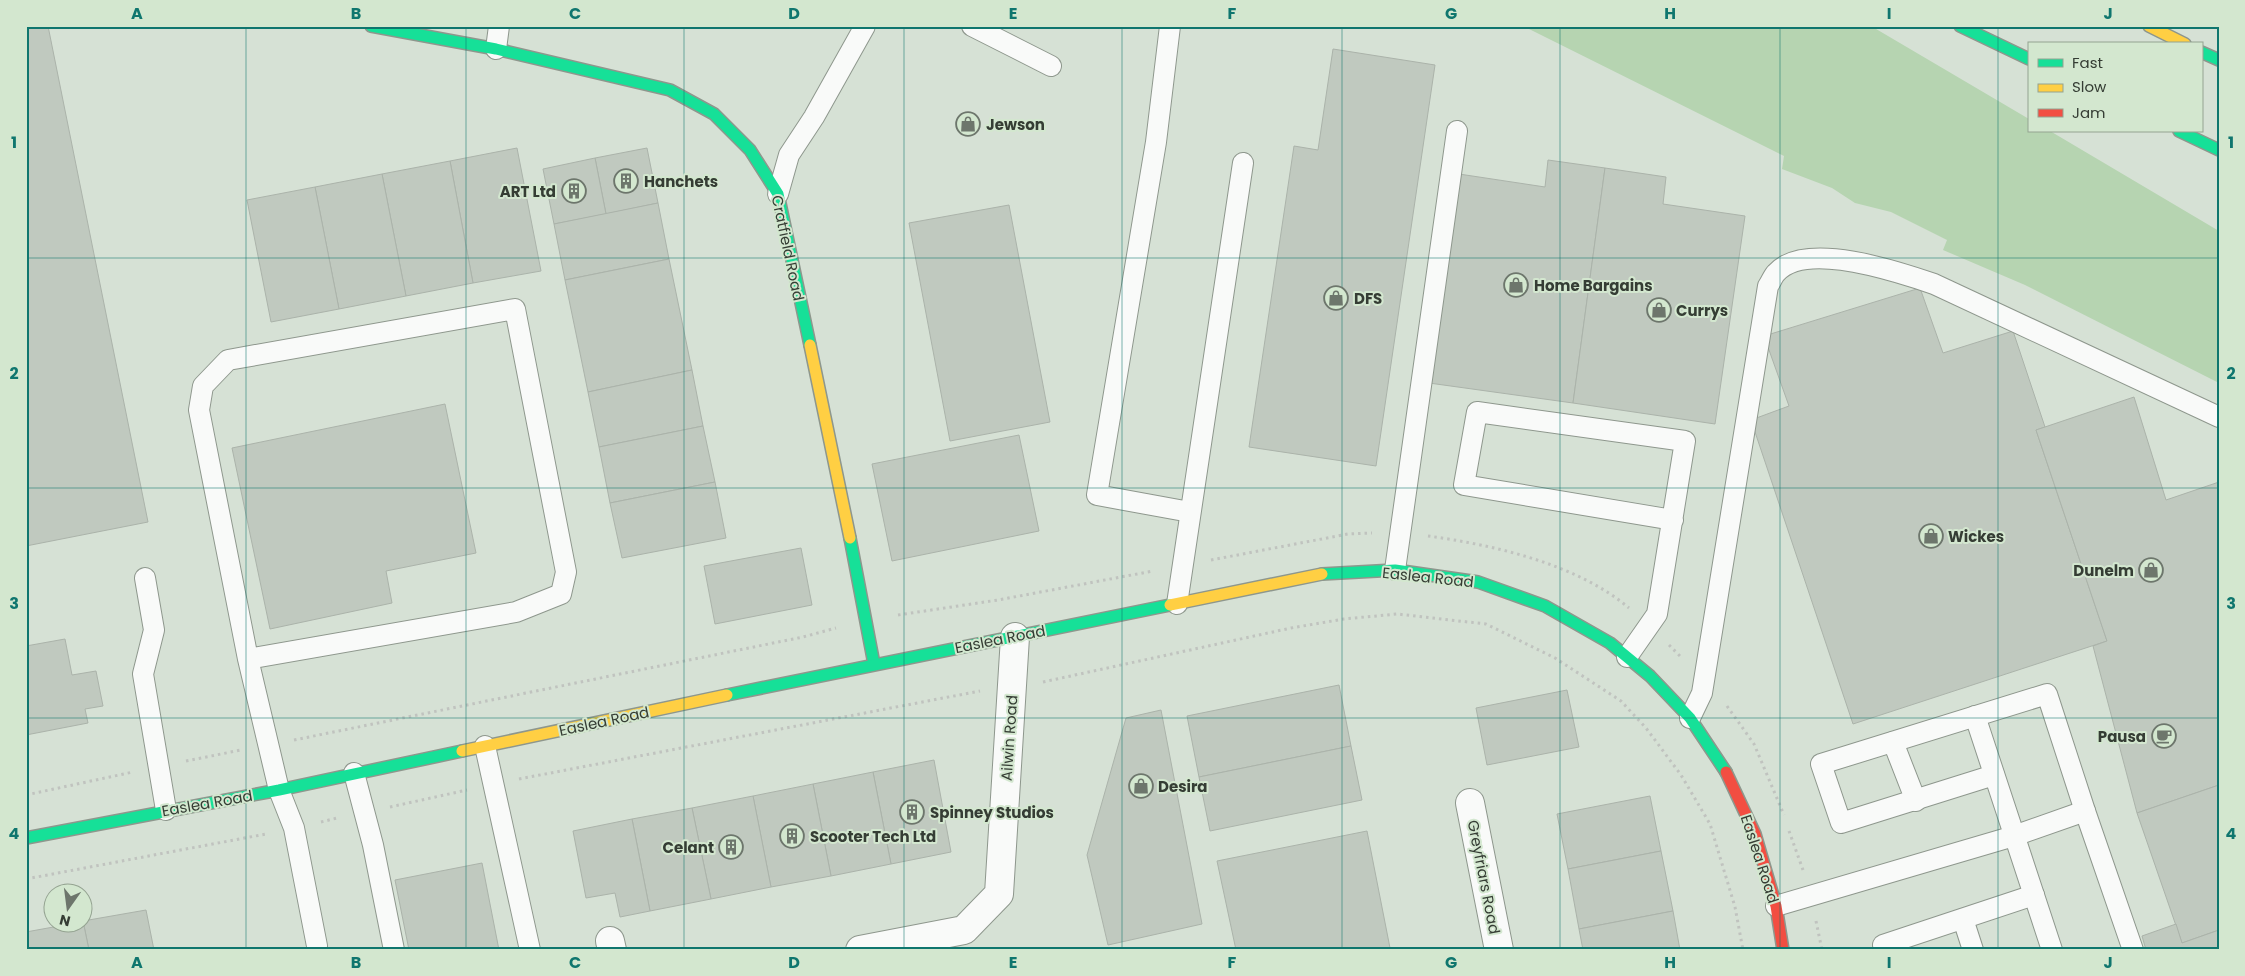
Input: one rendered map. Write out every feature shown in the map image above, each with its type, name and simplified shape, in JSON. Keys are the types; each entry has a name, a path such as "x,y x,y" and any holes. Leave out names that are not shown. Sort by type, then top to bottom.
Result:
{"main road":[{"name":"Cratfield Road","path":"371,26 496,49 670,90 714,114 750,150 778,194 867,620 874,664"},
{"path":"1960,26 2028,59"},
{"path":"2149,26 2181,42"},
{"path":"2202,52 2219,60"},
{"path":"2181,132 2219,150"},
{"name":"Easlea Road","path":"26,838 279,790 874,664 1329,573 1395,570 1478,582 1545,606 1610,643 1650,676 1690,718 1728,774 1755,834 1776,906 1783,950"}],"street":[{"name":"Ailwin Road","path":"860,950 964,930 999,894 1015,636"},
{"name":"Greyfriars Road","path":"1470,803 1499,950"}],"lane":[{"path":"496,49 499,26"},
{"path":"778,194 789,155 814,117 865,26"},
{"path":"972,26 1051,66"},
{"path":"1170,26 1156,142 1097,495 1190,512"},
{"path":"1395,570 1457,132"},
{"path":"1177,604 1244,163"},
{"path":"1690,718 1702,693 1768,286 1776,272 1795,262 1814,258 1851,261 1895,270 1934,284 2219,418"},
{"path":"248,658 516,612 561,594 566,572 515,310 228,360 203,386 199,410 248,658 279,790 294,828 317,946"},
{"path":"1627,657 1657,614 1685,441 1477,412 1464,485 1672,520"},
{"path":"145,578 154,630 143,674 166,810"},
{"path":"1994,775 1841,823 1821,764 2047,694 2084,811 2133,950"},
{"path":"1975,716 2052,950"},
{"path":"1894,742 1916,801"},
{"path":"485,746 530,950"},
{"path":"354,773 373,845 394,950"},
{"path":"1776,906 2014,836 2084,811"},
{"path":"1885,950 1884,945 2034,895"},
{"path":"1963,919 1973,950"}],"path":[{"path":"1012,688 1291,628 1344,619 1397,614 1486,624 1555,658 1621,701 1646,728 1681,775 1710,824 1735,907 1743,950"}],"green space":[{"path":"1523,26 1871,26 2028,118 2028,132 2052,132 2219,231 2219,383 2025,285 1943,250 1947,240 1891,212 1855,203 1832,188 1782,169 1784,156"}],"building":[{"path":"26,26 48,26 148,522 26,546"},
{"name":"DFS","path":"1333,49 1435,65 1376,466 1249,447 1294,146 1318,150"},
{"path":"517,148 541,271 473,283 450,161"},
{"name":"Hanchets","path":"647,148 658,203 606,214 595,158"},
{"name":"ART Ltd","path":"595,158 606,214 554,224 543,169"},
{"name":"Home Bargains","path":"1548,160 1605,168 1573,403 1429,383 1459,174 1545,187"},
{"path":"450,161 473,283 406,296 382,174"},
{"name":"Currys","path":"1605,168 1666,177 1663,204 1745,216 1715,424 1573,403"},
{"path":"382,174 406,296 339,309 315,187"},
{"path":"315,187 339,309 271,322 247,200"},
{"path":"658,203 669,259 565,280 554,224"},
{"path":"1009,205 1050,422 950,441 909,223"},
{"path":"669,259 692,370 588,392 565,280"},
{"name":"Wickes","path":"1920,288 1943,353 2013,331 2045,427 2036,430 2107,641 1853,724 1751,420 1789,406 1764,336"},
{"path":"692,370 703,426 599,447 588,392"},
{"name":"Dunelm","path":"2134,397 2166,500 2219,482 2219,785 2137,813 2093,646 2107,641 2036,430"},
{"path":"445,404 476,553 386,571 392,603 270,629 232,448"},
{"path":"703,426 715,482 610,503 599,447"},
{"path":"1019,435 1039,531 892,561 872,464"},
{"path":"715,482 726,538 622,558 610,503"},
{"path":"801,548 812,605 715,624 704,566"},
{"path":"65,639 72,675 96,671 103,706 85,709 88,723 26,735 26,646"},
{"path":"1339,685 1351,746 1199,777 1187,716"},
{"path":"1567,690 1579,747 1487,765 1476,708"},
{"name":"Desira","path":"1161,710 1202,924 1108,945 1087,855 1126,718"},
{"path":"1351,746 1362,800 1210,831 1199,777"},
{"name":"Spinney Studios","path":"934,760 951,852 891,864 873,772"},
{"path":"873,772 891,864 831,876 813,784"},
{"name":"Scooter Tech Ltd","path":"813,784 831,876 771,887 753,796"},
{"path":"2219,785 2219,930 2182,943 2137,813"},
{"name":"Celant","path":"753,796 771,887 711,899 692,808"},
{"path":"1650,796 1661,851 1568,869 1557,814"},
{"path":"692,808 711,899 650,911 632,819"},
{"path":"632,819 650,911 620,917 615,893 586,898 573,831"},
{"path":"1367,831 1390,948 1236,950 1217,861"},
{"path":"1661,851 1673,911 1579,929 1568,869"},
{"path":"482,863 499,950 409,950 395,880"},
{"path":"146,910 154,950 89,950 86,934 92,934 92,919"},
{"path":"1673,911 1680,950 1583,950 1579,929"},
{"path":"2176,924 2182,943 2219,930 2219,950 2146,950 2142,936"},
{"path":"42,929 42,934 86,934 89,950 27,950 26,932"}],"traffic: fast":[{"path":"371,26 496,49 670,90 714,114 750,150 778,194 810,345"},
{"path":"1960,26 2028,59"},
{"path":"2202,52 2219,60"},
{"path":"2181,132 2219,150"},
{"path":"850,538 874,664"},
{"path":"1322,574 1395,570 1478,582 1545,606 1610,643 1650,676 1690,718 1726,772"},
{"path":"727,695 1170,605"},
{"path":"26,838 279,790 462,751"}],"traffic: slow":[{"path":"2149,26 2181,42"},
{"path":"810,345 850,538"},
{"path":"1170,605 1322,574"},
{"path":"462,751 727,695"}],"traffic: jam":[{"path":"1726,772 1755,834 1776,906 1783,950"}],"place":[{"name":"Jewson","path":"968,124"},
{"name":"Hanchets","path":"626,181"},
{"name":"ART Ltd","path":"574,191"},
{"name":"Home Bargains","path":"1516,285"},
{"name":"DFS","path":"1336,298"},
{"name":"Currys","path":"1659,310"},
{"name":"Wickes","path":"1931,536"},
{"name":"Dunelm","path":"2151,570"},
{"name":"Pausa","path":"2164,736"},
{"name":"Desira","path":"1141,786"},
{"name":"Spinney Studios","path":"912,812"},
{"name":"Scooter Tech Ltd","path":"792,836"},
{"name":"Celant","path":"731,847"}]}
